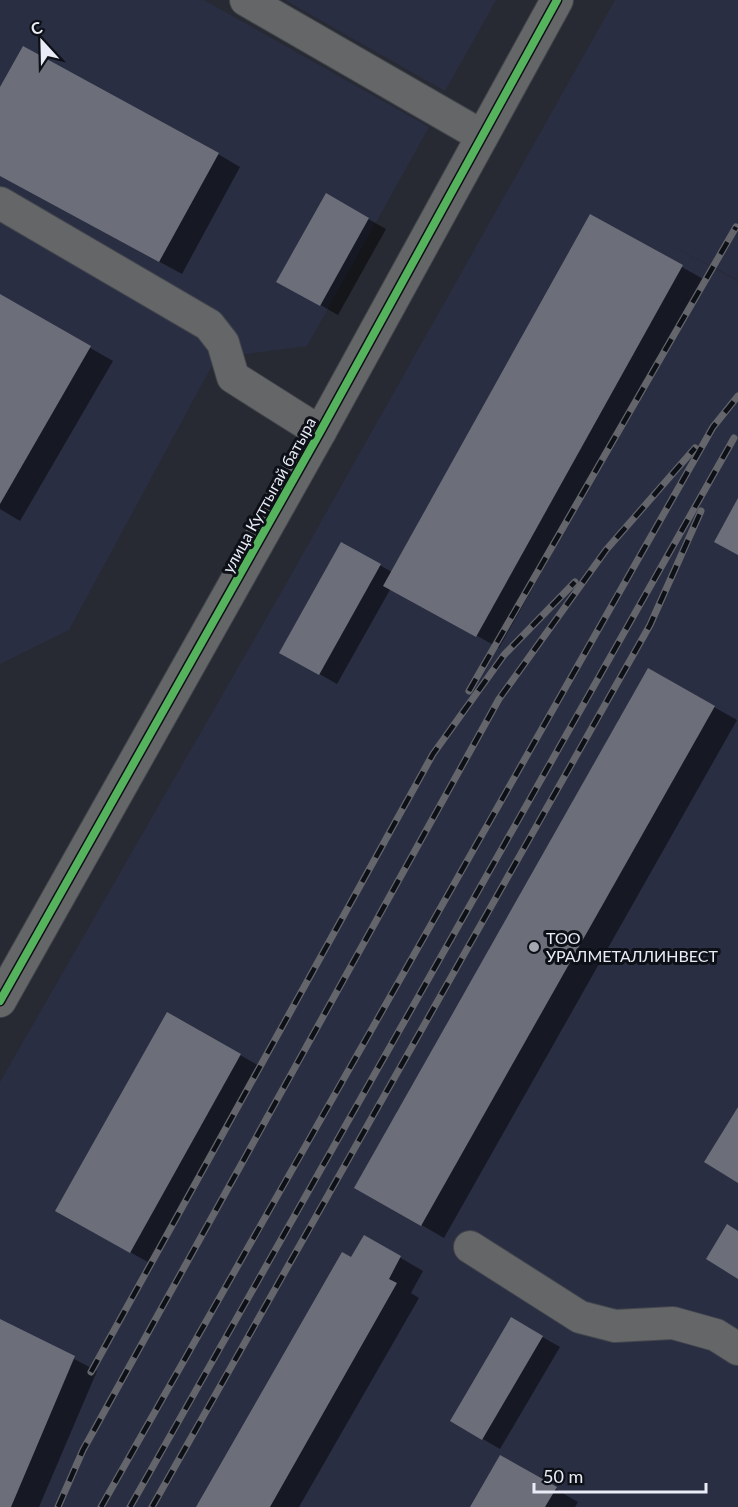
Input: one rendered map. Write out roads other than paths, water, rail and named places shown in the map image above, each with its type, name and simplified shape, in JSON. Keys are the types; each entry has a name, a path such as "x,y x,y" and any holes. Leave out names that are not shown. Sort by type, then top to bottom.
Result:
{"street":[{"path":"246,0 482,136"},
{"name":"улица Куттыгай батыра","path":"0,1001 320,432 557,0"},
{"path":"0,203 208,325 223,344 233,377 320,432"},
{"path":"470,1247 580,1317 615,1326 674,1323 716,1335 738,1349"}],"railway":[{"path":"469,691 736,227"},
{"path":"101,1507 713,427 738,396"},
{"path":"130,1507 734,438"},
{"path":"58,1507 83,1450 499,699 606,550 695,448"},
{"path":"152,1507 650,625 701,511"},
{"path":"91,1372 433,754 504,655 575,582"}],"place":[{"name":"ТОО УРАЛМЕТАЛЛИНВЕСТ","path":"534,947"}]}
